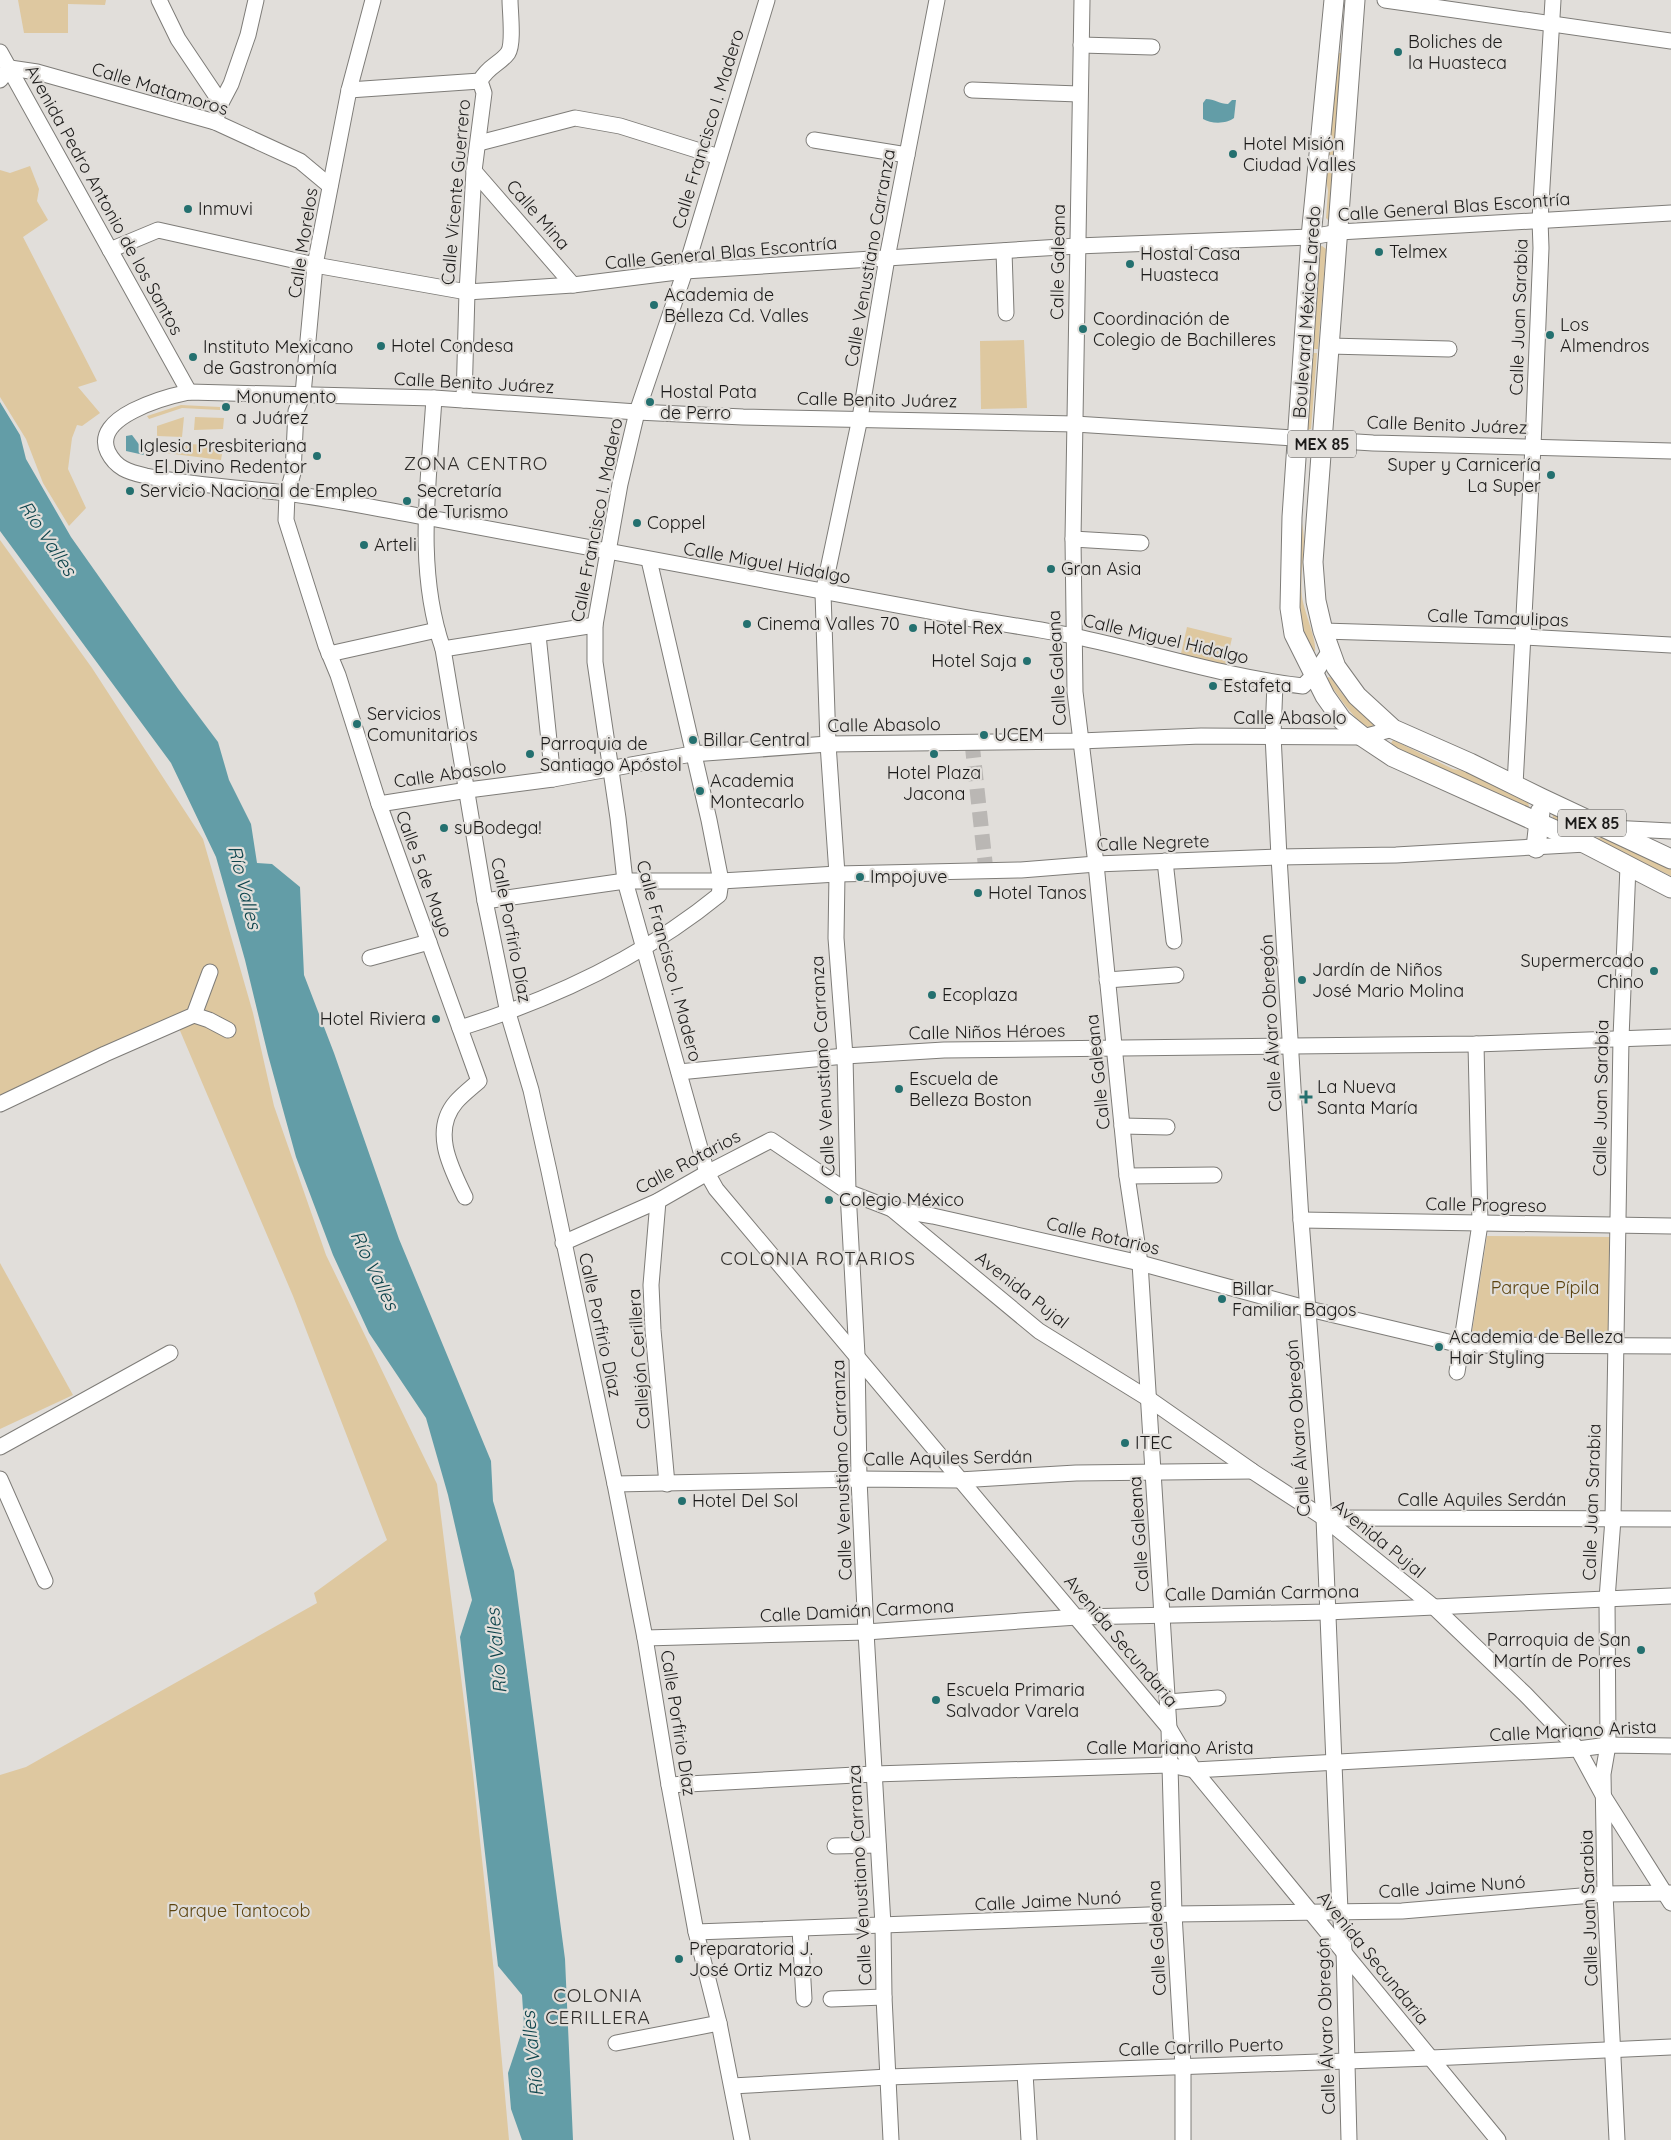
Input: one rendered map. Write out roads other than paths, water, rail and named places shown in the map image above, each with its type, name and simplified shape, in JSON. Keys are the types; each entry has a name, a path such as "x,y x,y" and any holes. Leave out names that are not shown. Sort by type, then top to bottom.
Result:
{"main road":[{"name":"Boulevard México-Laredo","path":"1334,0 1311,237 1291,526 1290,608 1294,634 1314,675 1342,720 1363,737 1393,757 1586,844 1671,888"},
{"name":"Boulevard México-Laredo","path":"1355,0 1313,562 1316,601 1329,652 1336,668 1357,696 1393,729 1515,784 1602,828 1671,859"},
{"path":"1536,848 1540,823 1540,798"}],"street":[{"path":"159,0 178,38 221,103"},
{"path":"215,122 248,35 256,0"},
{"name":"Calle Morelos","path":"288,494 294,473 296,411 303,394 315,265 349,90 373,0"},
{"name":"Calle Vicente Guerrero","path":"464,400 467,292 474,171 484,93 480,81 485,72 508,52 510,45 510,0"},
{"name":"Calle Francisco I. Madero","path":"706,1173 625,881 611,770 594,662 595,625 620,484 637,412 684,271 767,0"},
{"name":"Calle Venustiano Carranza","path":"891,2140 884,1997 883,1925 859,1479 857,1355 848,1192 845,1056 836,938 837,874 828,744 823,593 860,418 887,258 937,0"},
{"name":"Calle Galeana","path":"1082,0 1073,540 1075,692 1096,864 1127,1176 1140,1263 1168,1702 1174,1914 1183,2066 1184,2140"},
{"path":"1385,0 1671,41"},
{"name":"Calle Juan Sarabia","path":"1515,784 1533,446 1541,248 1540,220 1553,0"},
{"path":"1081,45 1152,47"},
{"name":"Avenida Pedro Antonio de los Santos","path":"0,52 5,74 110,250 189,392"},
{"name":"Calle Matamoros","path":"5,74 37,72 215,122 300,161 330,186"},
{"path":"349,90 480,81"},
{"path":"972,90 1079,94"},
{"path":"479,142 575,118 620,126 719,157"},
{"path":"814,140 907,155"},
{"name":"Calle Mina","path":"474,171 573,285"},
{"name":"Calle General Blas Escontría","path":"110,250 158,230 315,265 467,292 573,285 684,271 1077,246 1311,237 1339,232 1671,213"},
{"path":"1004,251 1006,313"},
{"path":"1329,346 1449,349"},
{"name":"Calle Benito Juárez","path":"105,444 108,430 116,422 140,407 173,395 189,392 434,398 637,412 743,417 1075,424 1373,443 1671,451"},
{"path":"426,517 434,398"},
{"name":"Calle Miguel Hidalgo","path":"105,444 114,463 133,473 169,480 288,494 426,517 823,593 1073,636 1242,677 1276,683 1303,686 1314,675"},
{"name":"Calle 5 de Mayo","path":"288,494 286,520 329,654 338,675 379,804 479,1081 455,1103 446,1118 444,1150 465,1197"},
{"name":"Calle Porfirio Díaz","path":"426,517 427,580 437,630 443,648 485,901 508,1013 530,1090 615,1484 645,1638 668,1785 696,1932 719,2024 742,2140"},
{"path":"1073,540 1141,543"},
{"path":"460,1028 508,1013 620,962 688,920 719,895 721,881 649,560"},
{"path":"443,648 595,625"},
{"path":"329,654 437,630"},
{"name":"Calle Tamaulipas","path":"1323,631 1522,637 1671,645"},
{"path":"538,635 553,779"},
{"path":"1314,675 1329,652"},
{"name":"Calle Álvaro Obregón","path":"1276,683 1273,735 1279,857 1301,1220 1324,1518 1340,1911 1344,1950 1349,2140"},
{"name":"Calle Abasolo","path":"379,804 611,770 692,754 828,744 1080,741 1273,735 1363,737 1393,729"},
{"path":"1602,828 1671,831"},
{"name":"Calle Negrete","path":"485,901 625,881 721,881 837,874 1021,870 1165,861 1279,857 1396,856 1586,844"},
{"path":"1165,861 1174,941"},
{"name":"Calle Juan Sarabia","path":"1617,2140 1605,1894 1603,1774 1608,1745 1607,1599 1613,1519 1621,1038 1628,866"},
{"path":"370,958 429,942"},
{"path":"194,1015 210,972"},
{"path":"1107,980 1176,975"},
{"path":"0,1104 105,1054 194,1015 210,1020 228,1030"},
{"name":"Calle Niños Héroes","path":"679,1072 845,1056 944,1050 1476,1044 1671,1037"},
{"path":"1456,1372 1480,1224 1476,1044"},
{"path":"1122,1126 1167,1127"},
{"name":"Calle Rotarios","path":"563,1244 658,1201 706,1173 771,1140 848,1192 892,1209 933,1216 1140,1263 1309,1310 1461,1345 1671,1346"},
{"name":"Avenida Secundaria","path":"706,1173 716,1189 1169,1728 1194,1770 1344,1950 1498,2140"},
{"path":"1127,1176 1214,1175"},
{"name":"Callejón Cerillera","path":"658,1201 651,1285 652,1330 667,1484"},
{"name":"Avenida Pujal","path":"892,1209 1039,1331 1149,1399 1252,1471 1324,1518 1434,1607 1525,1694 1578,1749 1604,1797 1668,1896"},
{"name":"Calle Progreso","path":"1301,1220 1671,1226"},
{"path":"0,1447 170,1352"},
{"name":"Calle Aquiles Serdán","path":"615,1484 859,1479 959,1480 1076,1473 1252,1471"},
{"path":"0,1479 45,1581"},
{"name":"Calle Aquiles Serdán","path":"1324,1518 1671,1519"},
{"name":"Calle Damián Carmona","path":"645,1638 866,1632 1077,1617 1327,1612 1671,1596"},
{"path":"1168,1702 1218,1698"},
{"name":"Calle Mariano Arista","path":"668,1785 874,1774 1169,1765 1194,1770 1578,1749 1608,1745 1671,1746"},
{"path":"835,1846 878,1845"},
{"name":"Calle Jaime Nunó","path":"696,1932 956,1924 1174,1914 1402,1911 1605,1894 1668,1896"},
{"path":"800,1929 804,1999"},
{"path":"831,1999 884,1997"},
{"path":"616,2044 719,2024"},
{"name":"Calle Carrillo Puerto","path":"732,2086 888,2078 1671,2047"},
{"path":"1025,2073 1029,2140"}],"water":[{"path":"1206,99 1228,104 1232,100 1236,100 1234,118 1219,123 1203,119 1203,103"},
{"name":"Río Valles","path":"0,402 20,435 26,459 71,537 218,742 229,780 251,824 257,863 272,864 300,887 304,975 334,1053 399,1239 491,1461 493,1501 514,1571 565,1959 573,2140 522,2140 511,2109 508,2073 524,2025 522,1995 498,1966 460,1637 472,1600 448,1495 426,1418 369,1333 333,1255 296,1157 216,857 171,763 0,531"},
{"path":"132,435 144,451 144,455 126,451 126,436"}],"tunnel":[{"path":"972,743 986,871"}],"place":[{"name":"Boliches de la Huasteca","path":"1398,52"},
{"name":"Hotel Misión Ciudad Valles","path":"1233,154"},
{"name":"Inmuvi","path":"188,209"},
{"name":"Telmex","path":"1379,252"},
{"name":"Hostal Casa Huasteca","path":"1130,264"},
{"name":"Academia de Belleza Cd. Valles","path":"654,305"},
{"name":"Coordinación de Colegio de Bachilleres","path":"1083,329"},
{"name":"Los Almendros","path":"1550,335"},
{"name":"Hotel Condesa","path":"381,346"},
{"name":"Instituto Mexicano de Gastronomía","path":"193,357"},
{"name":"Hostal Pata de Perro","path":"650,402"},
{"name":"Monumento a Juárez","path":"226,407"},
{"name":"Iglesia Presbiteriana El Divino Redentor","path":"317,456"},
{"name":"Super y Carnicería La Super","path":"1551,475"},
{"name":"Servicio Nacional de Empleo","path":"130,491"},
{"name":"Secretaría de Turismo","path":"407,501"},
{"name":"Coppel","path":"637,523"},
{"name":"Arteli","path":"364,545"},
{"name":"Gran Asia","path":"1051,569"},
{"name":"Cinema Valles 70","path":"747,624"},
{"name":"Hotel Rex","path":"913,628"},
{"name":"Hotel Saja","path":"1027,661"},
{"name":"Estafeta","path":"1213,686"},
{"name":"Servicios Comunitarios","path":"357,724"},
{"name":"UCEM","path":"984,735"},
{"name":"Billar Central","path":"693,740"},
{"name":"Parroquia de Santiago Apóstol","path":"530,754"},
{"name":"Hotel Plaza Jacona","path":"934,754"},
{"name":"Academia Montecarlo","path":"700,791"},
{"name":"suBodega!","path":"444,828"},
{"name":"Impojuve","path":"860,877"},
{"name":"Hotel Tanos","path":"978,893"},
{"name":"Supermercado Chino","path":"1654,971"},
{"name":"Jardín de Niños José Mario Molina","path":"1302,980"},
{"name":"Ecoplaza","path":"932,995"},
{"name":"Hotel Riviera","path":"436,1019"},
{"name":"Escuela de Belleza Boston","path":"899,1089"},
{"name":"La Nueva Santa María","path":"1306,1097"},
{"name":"Colegio México","path":"829,1200"},
{"name":"Billar Familiar Bagos","path":"1222,1299"},
{"name":"Academia de Belleza Hair Styling","path":"1439,1347"},
{"name":"ITEC","path":"1125,1443"},
{"name":"Hotel Del Sol","path":"682,1501"},
{"name":"Parroquia de San Martín de Porres","path":"1641,1650"},
{"name":"Escuela Primaria Salvador Varela","path":"936,1700"},
{"name":"Preparatoria J. José Ortiz Mazo","path":"679,1959"}],"district":[{"name":"ZONA CENTRO","path":"476,463"},
{"name":"COLONIA ROTARIOS","path":"818,1258"},
{"name":"COLONIA CERILLERA","path":"598,2006"}],"park label":[{"name":"Parque Pípila","path":"1545,1288"},
{"name":"Parque Tantocob","path":"239,1911"}]}
